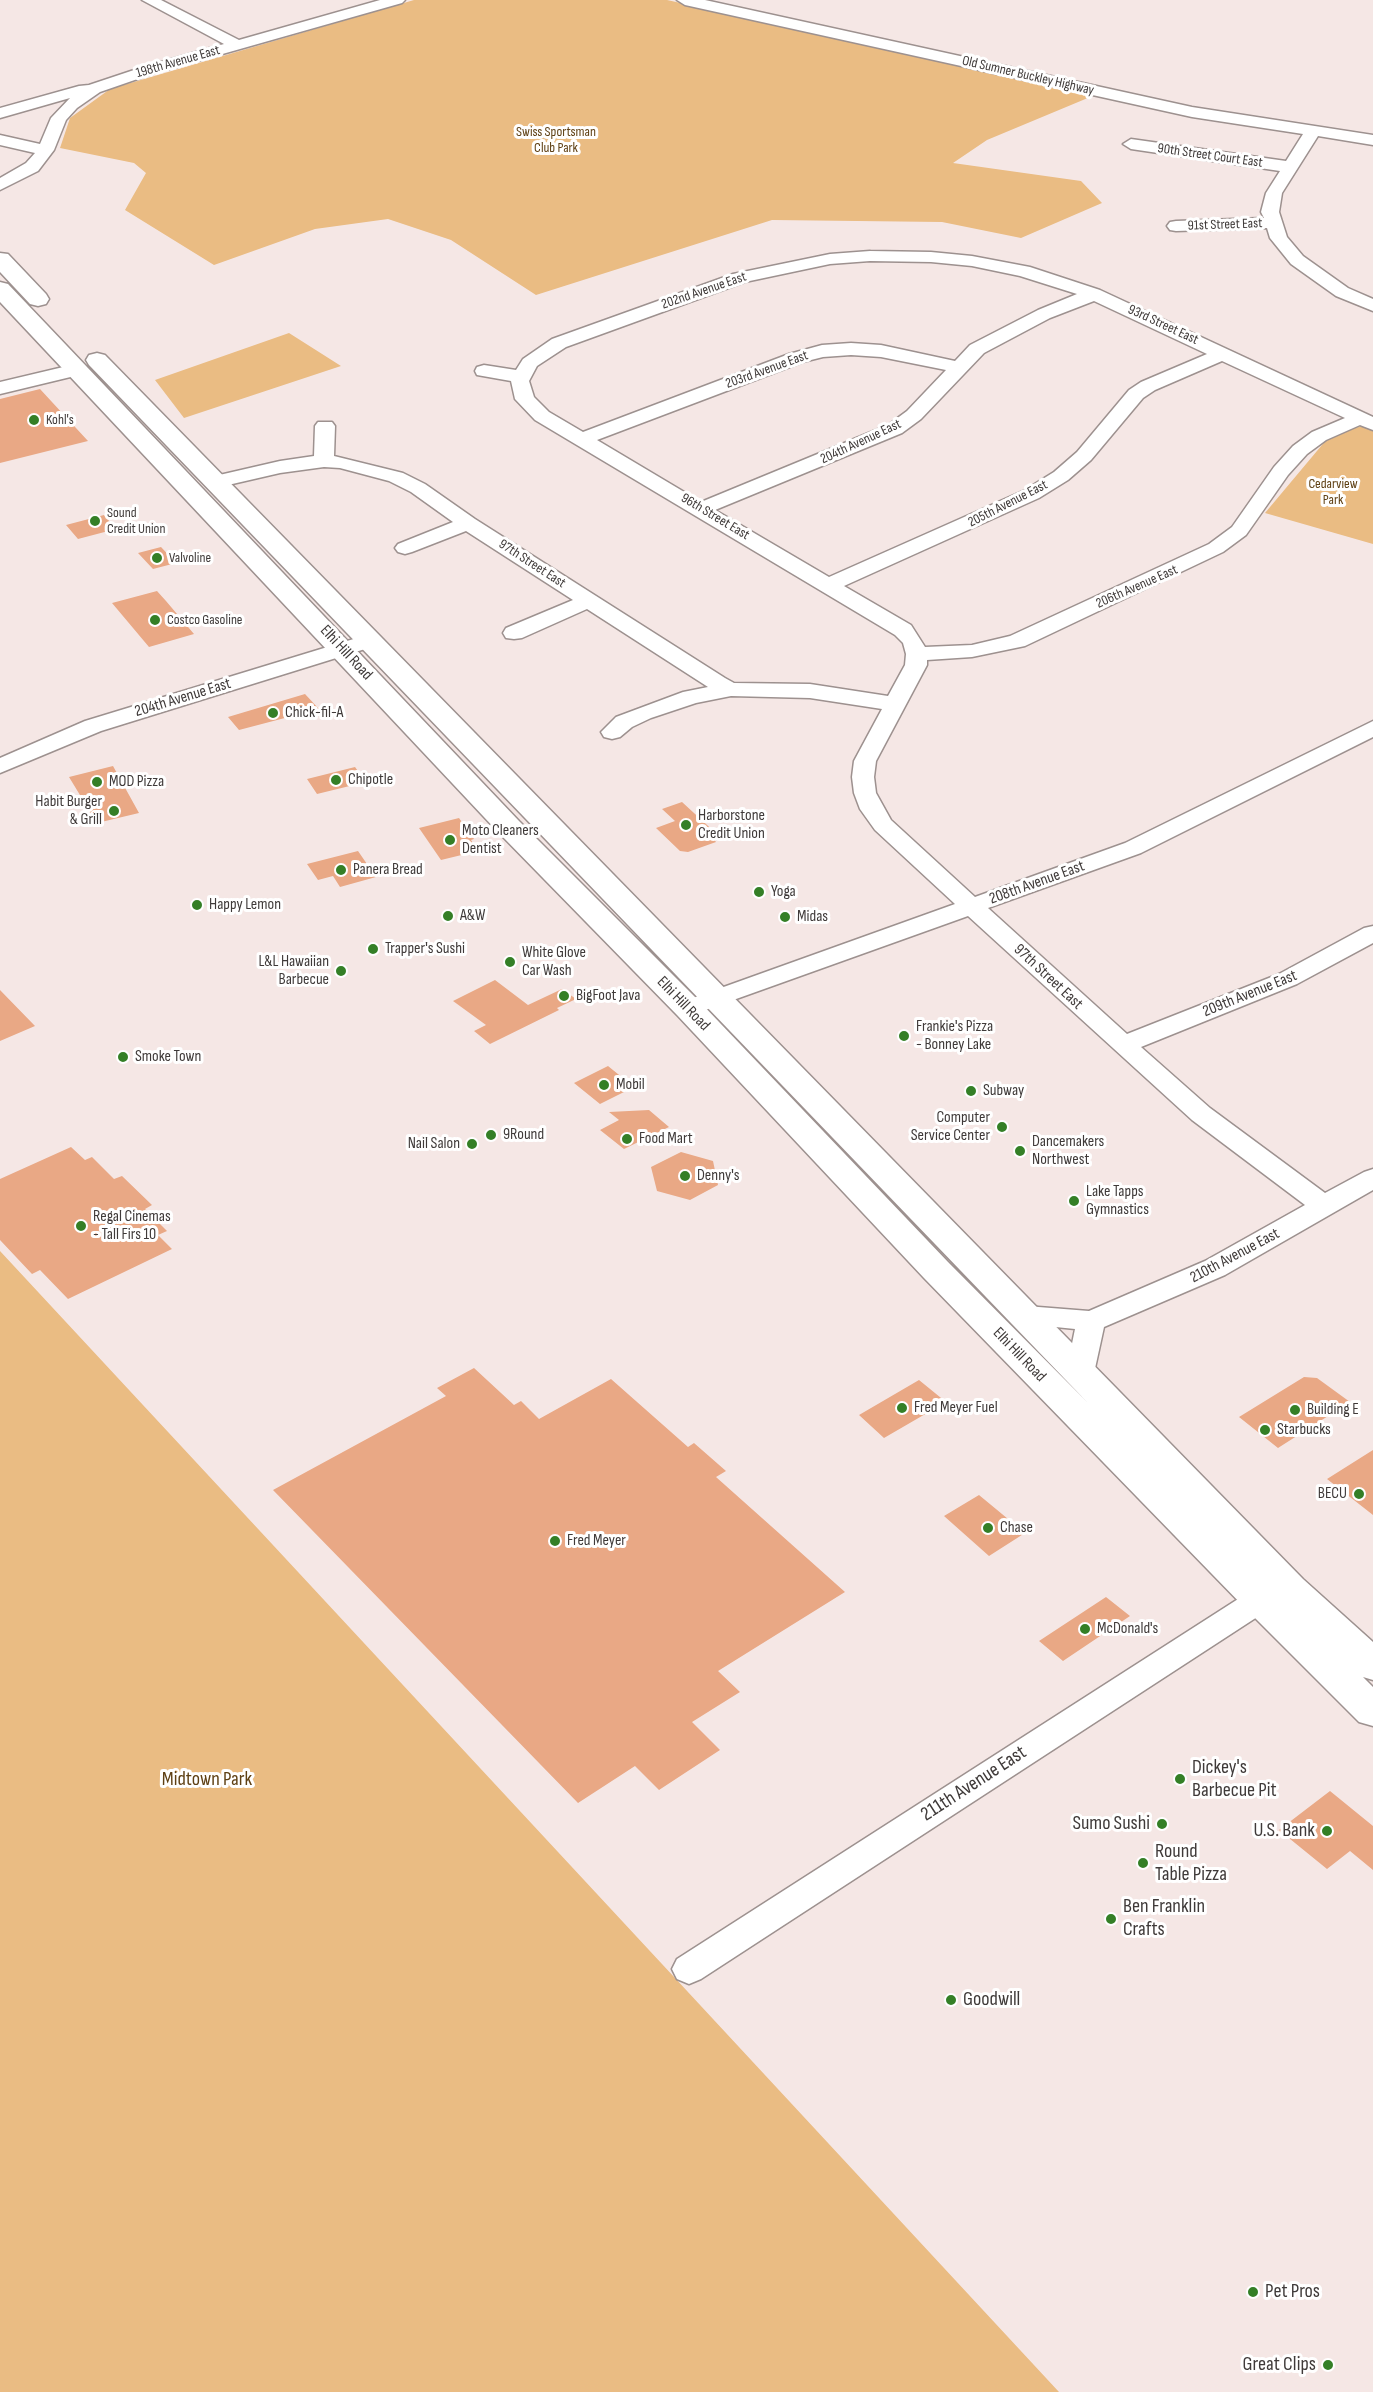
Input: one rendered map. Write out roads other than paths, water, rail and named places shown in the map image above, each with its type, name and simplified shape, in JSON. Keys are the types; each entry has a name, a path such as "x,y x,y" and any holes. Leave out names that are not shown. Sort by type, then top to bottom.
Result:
{"main road":[{"name":"Elhi Hill Road","path":"0,260 370,640 703,1003 936,1270 1260,1600 1373,1711"},
{"name":"Elhi Hill Road","path":"0,289 509,827 703,1003 1026,1316 1290,1588 1373,1665"}],"street":[{"path":"150,0 237,45"},
{"name":"198th Avenue East","path":"0,186 32,167 46,150 59,118 71,105 94,89 139,73 398,0"},
{"name":"Old Sumner Buckley Highway","path":"685,0 1163,106 1312,132 1373,140"},
{"path":"0,113 67,94 94,89"},
{"path":"1312,132 1271,202 1279,238 1297,260 1342,292 1373,306"},
{"path":"0,140 46,150"},
{"name":"90th Street Court East","path":"1131,144 1290,167"},
{"name":"91st Street East","path":"1176,226 1274,223"},
{"name":"202nd Avenue East","path":"522,376 526,367 539,354 559,343 756,273 801,263 850,258 891,256 943,258"},
{"name":"93rd Street East","path":"943,258 1024,271 1094,294 1367,421"},
{"name":"204th Avenue East","path":"701,509 895,429 914,415 977,348 1094,294"},
{"name":"203rd Avenue East","path":"582,439 796,358 822,351 873,350 958,367"},
{"name":"205th Avenue East","path":"829,585 1032,494 1061,476 1084,456 1136,394 1148,386 1224,353"},
{"path":"0,388 76,370"},
{"path":"484,371 522,376"},
{"name":"96th Street East","path":"522,376 521,390 532,408 903,630 913,642 917,654"},
{"name":"206th Avenue East","path":"917,654 972,651 1017,641 1216,548 1239,531 1281,471 1300,450 1320,436 1367,421"},
{"path":"215,482 280,467 324,461 325,426"},
{"name":"97th Street East","path":"324,461 340,462 396,477 418,488 588,601 717,683 731,689"},
{"path":"405,548 468,523"},
{"path":"514,633 588,601"},
{"name":"204th Avenue East","path":"0,766 93,726 370,640"},
{"path":"612,732 624,722 643,713 712,691 731,689 810,691 895,704 915,670 917,654"},
{"name":"97th Street East","path":"895,704 865,761 862,777 865,793 883,825 1122,1045 1201,1114 1324,1206"},
{"name":"208th Avenue East","path":"703,1003 1133,849 1373,728"},
{"name":"209th Avenue East","path":"1122,1045 1288,979 1373,933"},
{"name":"210th Avenue East","path":"1026,1316 1091,1321 1215,1268 1373,1178"},
{"path":"1080,1373 1091,1321"},
{"name":"211th Avenue East","path":"689,1969 1260,1600"}],"place":[{"name":"Kohl's","path":"34,420"},
{"name":"Sound Credit Union","path":"95,521"},
{"name":"Valvoline","path":"157,558"},
{"name":"Costco Gasoline","path":"155,620"},
{"name":"Chick-fil-A","path":"273,713"},
{"name":"Chipotle","path":"336,780"},
{"name":"MOD Pizza","path":"97,782"},
{"name":"Habit Burger & Grill","path":"114,811"},
{"name":"Harborstone Credit Union","path":"686,825"},
{"name":"Moto Cleaners Dentist","path":"450,840"},
{"name":"Panera Bread","path":"341,870"},
{"name":"Yoga","path":"759,892"},
{"name":"Happy Lemon","path":"197,905"},
{"name":"A&W","path":"448,916"},
{"name":"Midas","path":"785,917"},
{"name":"Trapper's Sushi","path":"373,949"},
{"name":"White Glove Car Wash","path":"510,962"},
{"name":"L&L Hawaiian Barbecue","path":"341,971"},
{"name":"BigFoot Java","path":"564,996"},
{"name":"Frankie's Pizza - Bonney Lake","path":"904,1036"},
{"name":"Smoke Town","path":"123,1057"},
{"name":"Mobil","path":"604,1085"},
{"name":"Subway","path":"971,1091"},
{"name":"Computer Service Center","path":"1002,1127"},
{"name":"9Round","path":"491,1135"},
{"name":"Food Mart","path":"627,1139"},
{"name":"Nail Salon","path":"472,1144"},
{"name":"Dancemakers Northwest","path":"1020,1151"},
{"name":"Denny's","path":"685,1176"},
{"name":"Lake Tapps Gymnastics","path":"1074,1201"},
{"name":"Regal Cinemas - Tall Firs 10","path":"81,1226"},
{"name":"Fred Meyer Fuel","path":"902,1408"},
{"name":"Building E","path":"1295,1410"},
{"name":"Starbucks","path":"1265,1430"},
{"name":"BECU","path":"1359,1494"},
{"name":"Chase","path":"988,1528"},
{"name":"Fred Meyer","path":"555,1541"},
{"name":"McDonald's","path":"1085,1629"},
{"name":"Dickey's Barbecue Pit","path":"1180,1779"},
{"name":"Sumo Sushi","path":"1162,1824"},
{"name":"U.S. Bank","path":"1327,1831"},
{"name":"Round Table Pizza","path":"1143,1863"},
{"name":"Ben Franklin Crafts","path":"1111,1919"},
{"name":"Goodwill","path":"951,2000"},
{"name":"Pet Pros","path":"1253,2292"},
{"name":"Great Clips","path":"1328,2365"}],"park label":[{"name":"Swiss Sportsman Club Park","path":"556,140"},
{"name":"Cedarview Park","path":"1333,492"},
{"name":"Midtown Park","path":"207,1780"}]}
